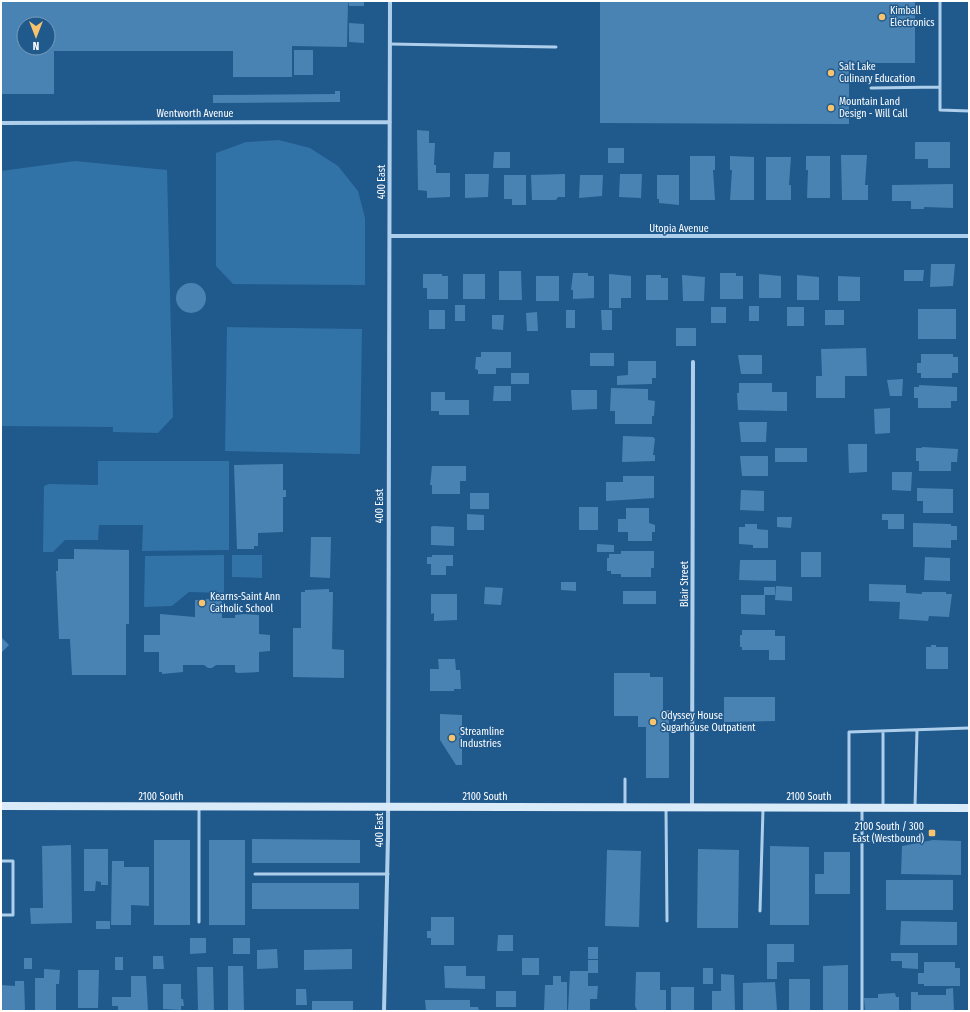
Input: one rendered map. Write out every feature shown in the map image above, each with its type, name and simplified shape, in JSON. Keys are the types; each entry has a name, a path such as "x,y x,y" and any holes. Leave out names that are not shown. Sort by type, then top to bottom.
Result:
{"main road":[{"name":"2100 South","path":"1,806 969,808"}],"street":[{"name":"400 East","path":"384,1011 388,874 390,1"},
{"name":"Wentworth Avenue","path":"1,123 390,122"},
{"name":"Utopia Avenue","path":"390,236 969,236"},
{"name":"Blair Street","path":"692,807 694,362"}],"lane":[{"path":"940,1 940,110 969,111"},
{"path":"390,44 556,47"},
{"path":"871,88 940,87"},
{"path":"849,808 849,732 969,728"},
{"path":"915,808 917,730"},
{"path":"883,731 883,808"},
{"path":"625,779 625,807"},
{"path":"199,807 199,922"},
{"path":"666,807 667,921"},
{"path":"760,911 763,807"},
{"path":"862,808 862,1011"},
{"path":"1,861 13,861 13,915 1,915"},
{"path":"255,874 388,874"}],"shaded area":[{"path":"279,140 310,148 338,166 358,191 365,218 365,285 233,284 216,266 216,153 246,142"},
{"path":"75,161 167,170 173,417 158,433 113,432 113,427 1,426 1,171"},
{"path":"227,327 362,329 360,454 225,451"},
{"path":"98,461 229,461 229,550 142,551 143,525 99,525 98,540 65,540 53,552 43,552 44,486 49,484 98,485"},
{"path":"224,555 224,593 189,592 172,606 144,607 145,556"},
{"path":"232,555 262,555 262,578 232,577"}],"building":[{"path":"1,1 348,1 347,47 292,46 292,77 233,77 233,51 56,51 56,16 16,16 16,56 54,56 54,94 1,94"},
{"path":"348,1 364,1 364,6 349,6"},
{"path":"600,1 915,1 915,63 849,63 849,124 600,123"},
{"path":"349,23 364,24 364,43 349,42"},
{"path":"294,50 313,50 313,75 294,75"},
{"path":"335,91 340,91 340,102 213,103 213,95 335,94"},
{"path":"417,130 429,131 429,143 435,143 434,165 436,165 436,173 450,173 450,197 427,198 427,191 418,190"},
{"path":"915,142 950,142 950,168 928,168 928,159 915,159"},
{"path":"608,148 624,148 624,163 608,163"},
{"path":"494,152 510,152 510,168 493,168"},
{"path":"841,155 867,155 865,185 868,185 868,200 842,200"},
{"path":"690,156 715,156 715,170 713,170 715,200 690,200"},
{"path":"730,156 754,157 754,200 730,200 732,170 730,170"},
{"path":"806,156 830,156 830,198 807,198 808,170 806,170"},
{"path":"766,157 791,157 789,185 791,185 791,200 766,200"},
{"path":"465,174 489,174 488,197 465,198"},
{"path":"565,174 565,197 558,197 556,200 532,200 531,175"},
{"path":"620,174 642,174 641,198 619,197"},
{"path":"504,175 526,175 526,205 512,205 512,199 504,199"},
{"path":"580,175 603,175 602,196 579,198"},
{"path":"657,175 679,175 679,205 659,203 659,199 657,199"},
{"path":"953,184 953,208 924,207 924,209 911,209 911,201 892,201 892,185"},
{"path":"931,264 955,264 953,286 930,287"},
{"path":"904,270 924,270 923,281 904,281"},
{"path":"499,271 521,271 522,300 499,300"},
{"path":"573,273 588,273 588,276 594,276 594,298 573,299 573,290 571,290"},
{"path":"720,273 736,273 736,276 743,276 743,299 720,299"},
{"path":"423,274 442,274 442,276 448,276 448,299 427,299 427,288 423,288"},
{"path":"463,274 485,274 485,299 463,299"},
{"path":"609,274 631,276 631,298 621,298 621,308 609,308"},
{"path":"759,274 781,276 781,298 759,298"},
{"path":"646,275 661,275 661,278 668,278 668,300 646,300"},
{"path":"682,275 705,277 704,301 683,301"},
{"path":"797,275 819,277 819,300 797,300"},
{"path":"536,276 559,276 559,301 536,301"},
{"path":"838,276 860,277 860,301 838,301"},
{"path":"191,283 201,288 206,298 201,308 191,313 181,308 176,298 181,288"},
{"path":"455,305 465,305 465,321 455,321"},
{"path":"749,306 759,306 759,321 749,321"},
{"path":"711,307 726,307 726,323 711,323"},
{"path":"787,307 804,307 804,326 787,326"},
{"path":"918,309 956,309 956,339 918,339"},
{"path":"429,310 445,310 445,329 429,329"},
{"path":"566,310 575,310 575,328 566,328"},
{"path":"601,310 612,310 612,330 602,330"},
{"path":"825,310 844,310 844,325 825,325"},
{"path":"537,312 538,331 527,331 526,313"},
{"path":"492,315 504,315 503,330 492,329"},
{"path":"676,328 696,328 696,346 676,346"},
{"path":"866,348 867,376 845,376 845,398 816,398 816,376 822,376 821,349"},
{"path":"481,352 511,352 511,368 496,368 496,374 478,374 478,370 475,369 476,357 481,357"},
{"path":"590,353 614,353 614,366 590,366"},
{"path":"921,354 953,354 953,357 958,357 958,373 952,373 952,378 921,378 921,373 917,373 917,363 921,363"},
{"path":"738,355 762,355 762,374 741,374"},
{"path":"628,361 656,361 656,378 652,378 652,384 617,385 617,376 628,375"},
{"path":"511,373 529,373 529,384 511,384"},
{"path":"903,379 902,396 890,396 887,380"},
{"path":"739,383 772,383 772,392 787,392 787,411 738,410 737,393 739,393"},
{"path":"919,385 957,387 957,401 951,401 951,408 918,408 918,398 914,398 914,387 919,387"},
{"path":"494,386 511,386 511,401 493,401"},
{"path":"611,388 648,389 648,400 655,401 652,424 615,424 615,411 610,411"},
{"path":"571,390 597,390 597,409 572,410"},
{"path":"431,392 445,392 445,400 469,400 469,415 439,415 439,411 431,411"},
{"path":"890,408 890,433 875,434 874,409"},
{"path":"739,422 767,422 766,442 741,442"},
{"path":"623,436 653,437 655,439 653,455 655,455 655,461 622,462"},
{"path":"848,444 867,444 867,472 849,473"},
{"path":"775,448 807,448 807,462 775,462"},
{"path":"916,448 958,449 957,462 951,462 951,471 919,471 919,461 916,461"},
{"path":"740,456 768,456 768,476 742,476"},
{"path":"283,464 283,490 286,490 286,497 283,497 283,532 258,533 258,546 254,546 254,549 237,549 234,465"},
{"path":"432,466 466,466 466,481 460,481 460,494 432,494 432,485 430,485"},
{"path":"892,472 912,472 911,491 892,490"},
{"path":"623,476 654,476 654,498 606,501 606,482 623,482"},
{"path":"917,488 953,489 953,513 923,513 923,501 917,501"},
{"path":"741,490 764,491 764,511 740,510"},
{"path":"470,493 489,493 489,509 470,509"},
{"path":"579,507 598,507 598,530 579,530"},
{"path":"626,508 649,508 649,523 655,525 655,532 652,532 652,541 628,541 628,532 618,532 618,519 626,519"},
{"path":"467,514 484,515 484,530 467,530"},
{"path":"882,514 904,514 904,529 888,529 888,520 882,520"},
{"path":"777,517 792,517 791,528 777,527"},
{"path":"913,523 951,524 951,526 957,526 957,540 951,540 951,548 913,547"},
{"path":"745,524 757,524 757,529 768,530 768,548 753,548 753,545 739,544 739,527 745,527"},
{"path":"431,527 454,527 454,546 431,545"},
{"path":"311,537 331,537 330,578 310,577"},
{"path":"597,544 614,545 614,552 597,552"},
{"path":"74,549 129,550 129,624 126,624 126,675 72,675 70,639 59,639 56,571 58,571 58,559 74,559"},
{"path":"621,551 654,551 654,568 651,568 651,577 621,577 621,574 611,574 611,571 607,571 607,558 609,558 609,554 621,554"},
{"path":"801,552 821,552 821,577 801,577"},
{"path":"432,555 453,555 453,566 446,566 446,575 431,575 431,564 427,564 427,557 432,557"},
{"path":"925,557 950,558 950,581 924,580"},
{"path":"740,560 776,560 776,581 739,580"},
{"path":"561,582 576,582 576,591 561,590"},
{"path":"869,584 906,585 906,593 922,594 922,592 946,592 946,594 952,594 949,617 929,616 928,621 899,619 900,602 869,601"},
{"path":"776,586 792,587 792,601 775,600"},
{"path":"485,587 503,588 501,605 484,604"},
{"path":"764,587 775,587 775,595 764,595"},
{"path":"329,589 329,592 333,592 332,649 344,650 344,678 293,677 293,628 301,628 301,592 305,592 305,590"},
{"path":"623,591 656,591 656,604 623,604"},
{"path":"431,594 457,594 457,620 434,621 434,613 431,614"},
{"path":"741,595 765,595 765,615 741,614"},
{"path":"195,600 222,600 222,618 235,618 235,615 244,614 259,615 259,634 270,635 270,651 259,652 259,672 238,673 235,672 235,665 216,665 212,668 208,668 204,665 183,665 183,672 162,674 162,672 159,672 159,652 144,652 144,635 160,635 160,614 195,617"},
{"path":"742,630 775,630 775,636 785,636 785,660 769,660 769,650 742,650 742,647 740,647 740,635 742,635"},
{"path":"1,637 9,645 1,653"},
{"path":"931,645 936,645 936,647 948,647 948,669 926,669 926,647 931,647"},
{"path":"438,659 455,659 456,670 460,670 461,689 454,689 454,691 430,691 430,669 439,669"},
{"name":"Odyssey House Sugarhouse Outpatient","path":"614,673 650,673 650,677 663,677 663,710 669,710 669,778 646,778 646,727 638,727 638,716 614,716"},
{"path":"724,697 775,697 775,721 724,722"},
{"path":"440,714 462,715 462,765 456,765 440,740"},
{"path":"252,839 360,840 360,863 252,863"},
{"path":"154,840 190,840 190,925 154,925"},
{"path":"209,840 245,840 245,925 209,925"},
{"path":"933,840 961,841 961,875 901,874 902,846"},
{"path":"71,845 72,923 31,924 30,908 43,908 42,846"},
{"path":"770,846 809,847 809,925 770,925"},
{"path":"84,849 108,849 108,885 101,885 101,882 96,881 95,891 84,891"},
{"path":"698,849 739,850 738,928 697,928"},
{"path":"607,850 641,851 639,927 605,926"},
{"path":"824,852 850,852 850,894 815,894 815,874 824,874"},
{"path":"112,861 124,861 124,867 149,867 149,906 131,905 131,925 111,925"},
{"path":"886,880 953,880 953,910 886,910"},
{"path":"252,883 359,883 359,909 252,909"},
{"path":"431,917 454,917 454,945 431,945 431,938 427,938 427,931 431,931"},
{"path":"96,921 110,921 110,929 96,929"},
{"path":"901,921 957,922 957,945 900,945"},
{"path":"498,935 513,935 513,951 497,951"},
{"path":"190,938 206,938 206,953 190,954"},
{"path":"233,938 250,938 250,954 233,954"},
{"path":"767,944 794,944 794,962 777,962 777,979 767,979"},
{"path":"588,947 598,947 598,959 588,959"},
{"path":"277,949 278,968 257,969 257,950"},
{"path":"352,949 352,969 304,970 304,950"},
{"path":"891,953 918,953 918,969 902,968 902,961 891,961"},
{"path":"153,956 163,956 164,969 153,969"},
{"path":"115,957 123,957 123,970 115,970"},
{"path":"24,958 32,958 32,969 24,969"},
{"path":"522,958 539,958 539,975 522,975"},
{"path":"588,960 598,960 598,973 588,973 588,986 598,986 597,999 590,999 590,1011 568,1011 570,971 588,971"},
{"path":"924,962 955,962 955,968 960,968 960,986 924,986 924,984 918,984 918,973 924,973"},
{"path":"848,965 848,1011 823,1011 823,966"},
{"path":"228,966 243,966 244,1011 228,1011"},
{"path":"444,966 466,966 466,976 485,976 485,989 445,988"},
{"path":"197,967 213,967 214,1011 198,1011"},
{"path":"703,968 713,968 713,984 703,984"},
{"path":"44,969 60,970 59,984 56,984 56,1011 35,1011 35,978 44,978"},
{"path":"78,970 99,970 98,1008 78,1008"},
{"path":"636,972 660,972 660,990 666,990 666,1011 637,1010 635,1006"},
{"path":"721,974 734,975 735,1011 712,1011 712,991 721,991"},
{"path":"131,976 146,976 148,1011 118,1010 118,1006 112,1006 112,997 131,997"},
{"path":"553,976 561,976 561,982 567,982 567,1011 544,1011 545,985 553,985"},
{"path":"789,979 810,979 810,1011 789,1011"},
{"path":"15,981 24,981 25,1010 1,1011 1,985 15,986"},
{"path":"775,982 777,1010 743,1011 743,983"},
{"path":"163,984 181,984 181,999 183,999 184,1006 181,1006 181,1010 163,1009"},
{"path":"671,987 694,987 694,1011 671,1011"},
{"path":"953,988 954,1011 911,1011 911,992 918,992 918,995 946,995 946,989"},
{"path":"296,989 306,989 307,1005 296,1005"},
{"path":"496,991 516,991 516,1007 496,1007"},
{"path":"895,993 896,997 899,997 899,1011 865,1011 864,998 878,998 878,994"},
{"path":"425,1000 470,1000 470,1007 478,1007 479,1011 426,1011"},
{"path":"312,1001 353,1001 353,1011 312,1011"}],"place":[{"name":"Kimball Electronics","path":"882,17"},
{"name":"Salt Lake Culinary Education","path":"831,73"},
{"name":"Mountain Land Design - Will Call","path":"831,108"},
{"name":"Kearns-Saint Ann Catholic School","path":"202,603"},
{"name":"Odyssey House Sugarhouse Outpatient","path":"653,722"},
{"name":"Streamline Industries","path":"452,738"},
{"name":"2100 South / 300 East (Westbound)","path":"932,833"}]}
